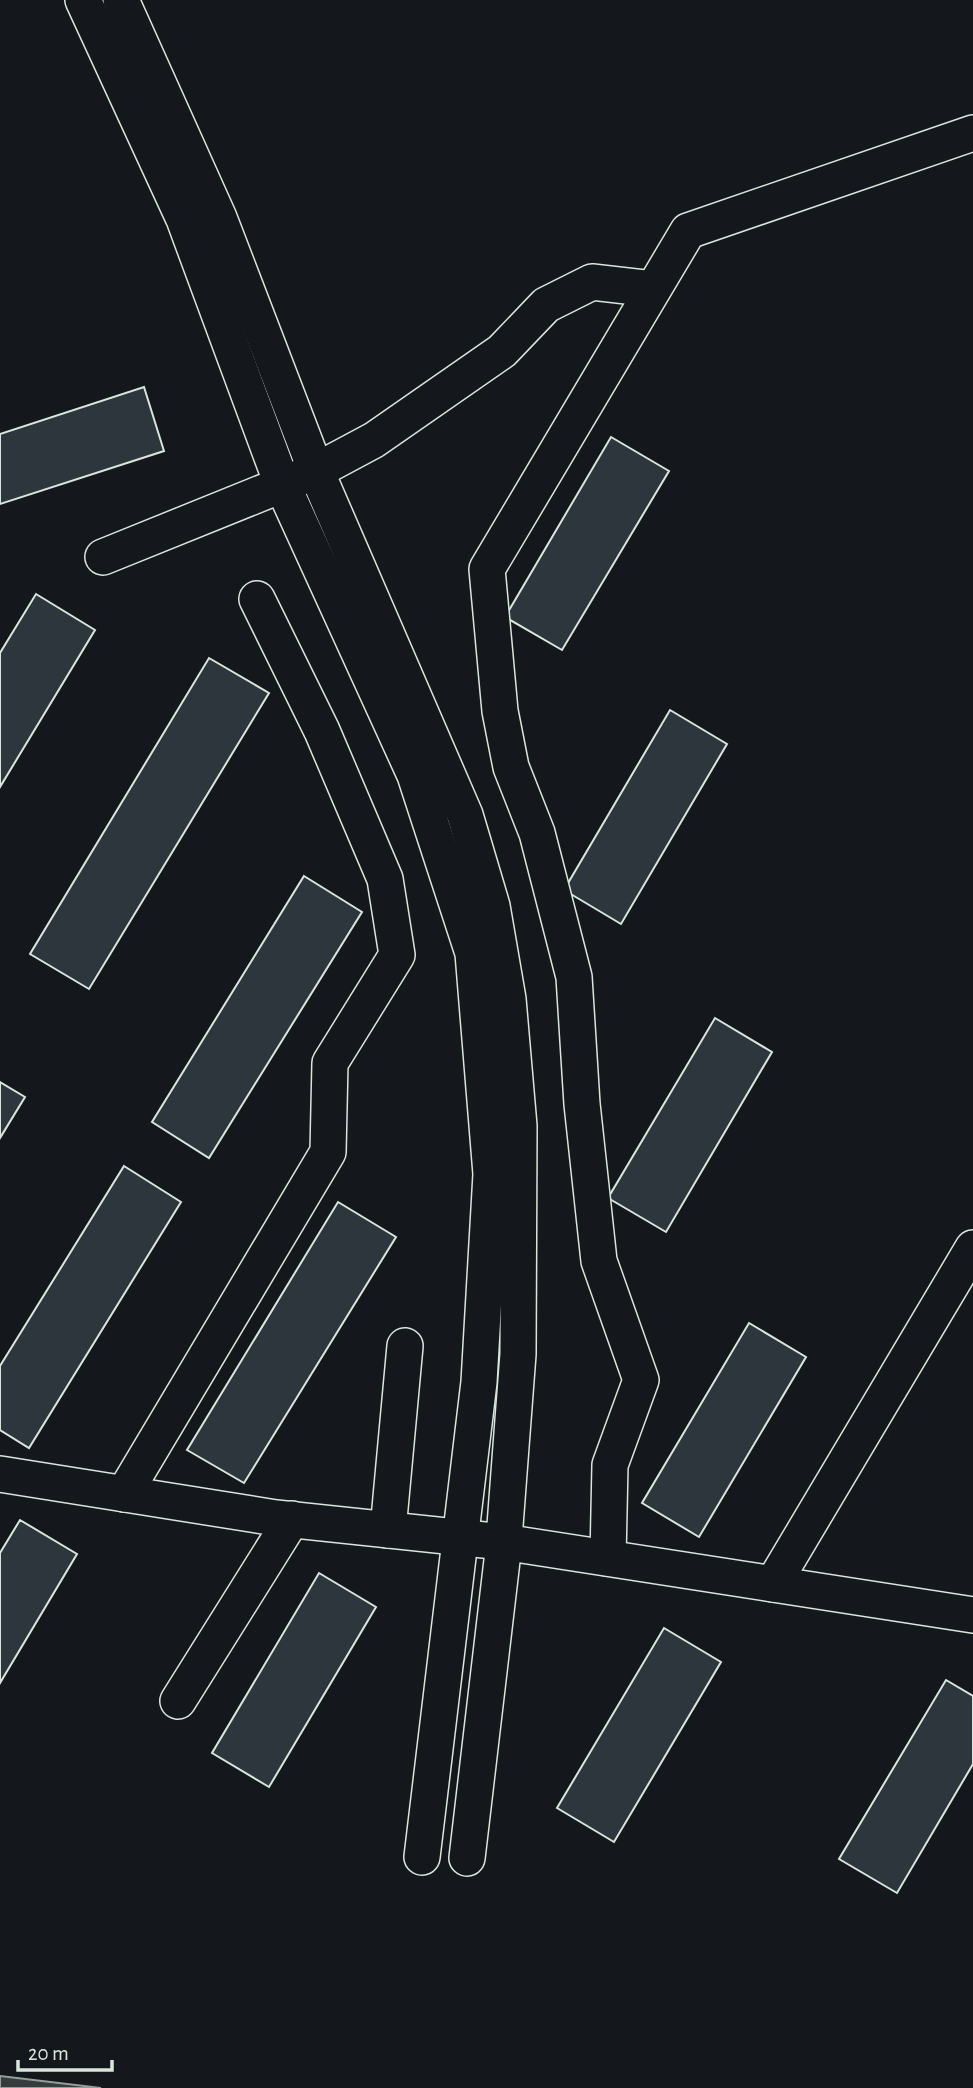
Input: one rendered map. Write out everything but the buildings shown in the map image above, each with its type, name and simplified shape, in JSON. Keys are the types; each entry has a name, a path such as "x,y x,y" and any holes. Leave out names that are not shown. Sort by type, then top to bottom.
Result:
{"street":[{"path":"83,0 184,219 282,484 415,775 472,953 491,1174 479,1382 422,1857"},
{"path":"121,0 219,218 316,471 465,815 492,906 504,972 519,1139 518,1354 503,1542 467,1858"},
{"path":"608,1558 610,1465 641,1380 598,1261 582,1104 574,977 537,833 511,767 500,711 487,569 688,231 973,133"},
{"path":"103,557 316,471 374,440 502,351 546,305 592,282 653,289"},
{"path":"124,1494 328,1152 330,1063 397,955 385,879 323,732 257,599"},
{"path":"773,1584 973,1248"},
{"path":"388,1530 405,1346"},
{"path":"0,1474 292,1519 503,1542 973,1615"},
{"path":"178,1701 292,1519"}],"shaded area":[{"path":"0,2076 101,2088 0,2088"}]}
